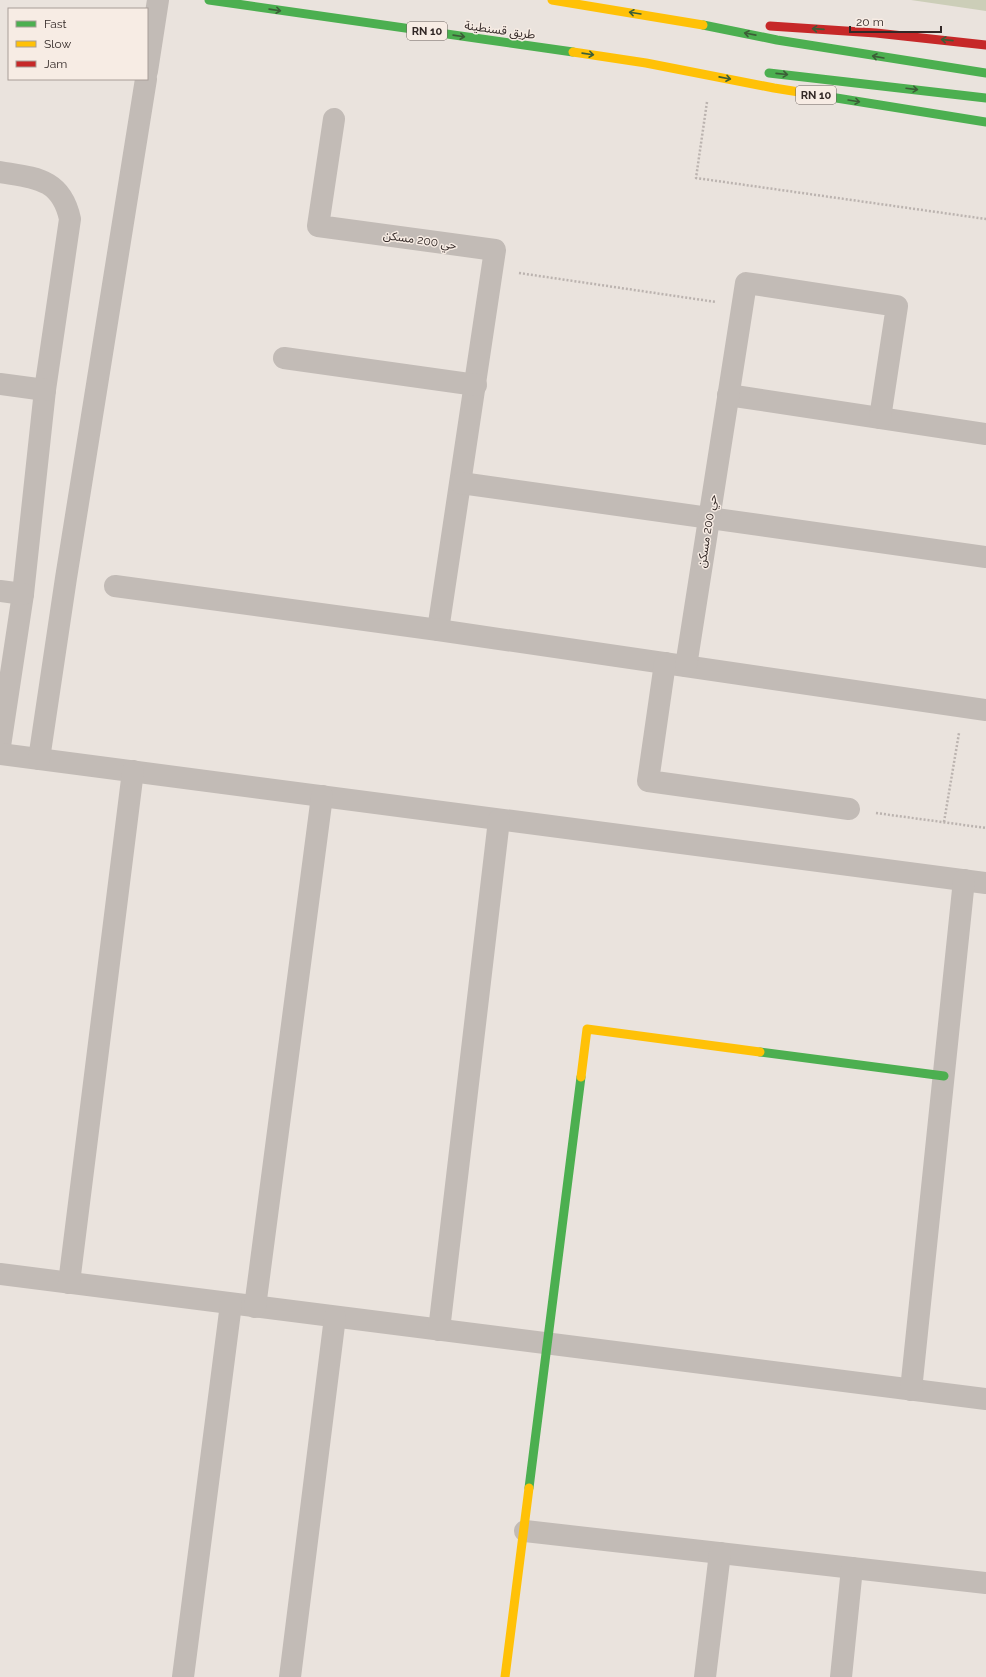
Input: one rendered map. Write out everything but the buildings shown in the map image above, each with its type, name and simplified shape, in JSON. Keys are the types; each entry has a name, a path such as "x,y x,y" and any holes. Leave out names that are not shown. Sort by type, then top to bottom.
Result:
{"main road":[{"name":"طريق قسنطينة","path":"209,0 646,63"},
{"path":"552,0 673,19 785,41 986,73"},
{"path":"673,19 743,24"},
{"path":"759,25 876,33 986,45"},
{"name":"RN 10","path":"646,63 729,69"},
{"name":"RN 10","path":"646,63 774,88 986,122"},
{"name":"RN 10","path":"760,72 986,98"},
{"path":"506,1677 586,1029 944,1076"}],"street":[{"path":"148,65 158,0"},
{"path":"39,759 66,578 146,80"},
{"name":"حي 200 مسكن","path":"334,119 318,226 495,250 438,630"},
{"path":"0,172 43,181 54,187 62,196 68,207 70,218 45,390 23,594 0,746"},
{"name":"حي 200 مسكن","path":"849,809 648,781 709,519 746,283 897,306 880,418"},
{"path":"284,358 476,384"},
{"path":"0,384 45,390"},
{"path":"728,395 986,434"},
{"path":"460,483 986,557"},
{"path":"115,586 438,630 986,710"},
{"path":"0,591 23,594"},
{"path":"0,754 986,883"},
{"path":"69,1283 133,771"},
{"path":"255,1307 322,796"},
{"path":"439,1330 499,820"},
{"path":"911,1390 964,880"},
{"path":"0,1274 986,1399"},
{"path":"183,1677 231,1304"},
{"path":"290,1677 335,1317"},
{"path":"525,1531 986,1583"},
{"path":"705,1677 720,1553"},
{"path":"841,1677 852,1568"}],"path":[{"path":"711,76 696,178 986,219"},
{"path":"493,269 742,306"},
{"path":"944,822 964,707"},
{"path":"849,809 986,828"}],"green space":[{"path":"911,0 986,0 986,11"}],"traffic: fast":[{"path":"209,0 573,52"},
{"path":"703,25 777,40 986,73"},
{"path":"769,73 986,98"},
{"path":"824,96 986,122"},
{"path":"760,1052 944,1076"},
{"path":"529,1488 581,1077"}],"traffic: slow":[{"path":"552,0 703,25"},
{"path":"573,52 646,63 774,88 824,96"},
{"path":"581,1077 587,1029 760,1052"},
{"path":"505,1677 529,1488"}],"traffic: jam":[{"path":"770,26 876,33 986,45"}]}
